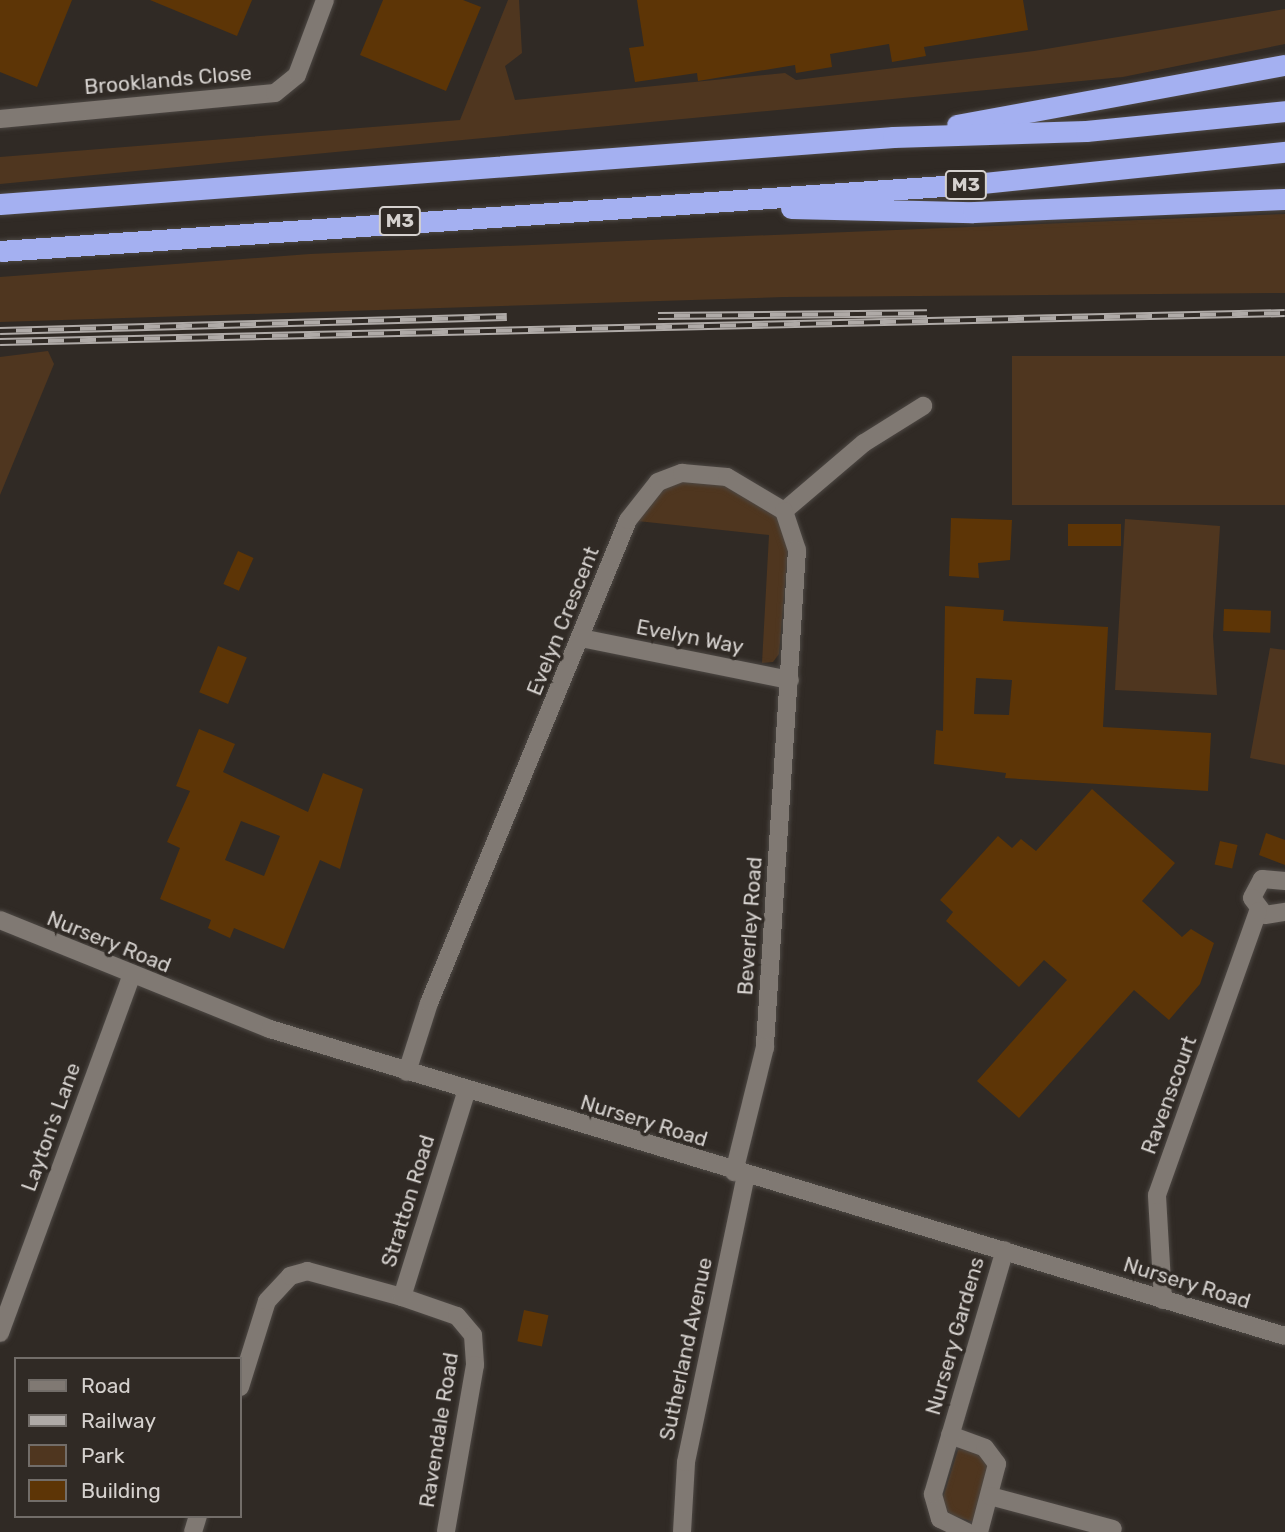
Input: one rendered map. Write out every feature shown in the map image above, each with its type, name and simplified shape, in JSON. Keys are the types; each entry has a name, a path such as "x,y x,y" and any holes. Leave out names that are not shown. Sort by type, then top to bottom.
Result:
{"highway":[{"name":"M3","path":"893,137 1285,65"},
{"name":"M3","path":"0,204 893,137 1086,131 1285,111"},
{"name":"M3","path":"0,251 987,183 1285,152"},
{"name":"M3","path":"646,205 973,212 1285,199"}],"street":[{"name":"Brooklands Close","path":"0,119 275,93 297,75 325,0"},
{"path":"790,680 797,550 784,510 864,443 923,406"},
{"name":"Evelyn Crescent","path":"407,1072 429,1003 628,520 658,482 682,473 727,477 784,510"},
{"name":"Evelyn Way","path":"581,638 790,680"},
{"name":"Beverley Road","path":"740,1174 765,1047 790,680"},
{"name":"Ravenscourt","path":"1163,1300 1157,1195 1258,911 1252,898 1256,884 1269,876 1285,881"},
{"path":"1258,911 1272,917 1285,912"},
{"name":"Nursery Road","path":"0,920 131,976 407,1072 1285,1336"},
{"name":"Layton's Lane","path":"0,1333 131,976"},
{"name":"Stratton Road","path":"242,1381 267,1301 290,1276 307,1271 402,1297 467,1090"},
{"name":"Sutherland Avenue","path":"682,1532 686,1462 740,1174"},
{"name":"Nursery Gardens","path":"967,1532 948,1526 933,1503 1004,1250"},
{"name":"Ravendale Road","path":"402,1297 465,1321 475,1342 446,1532"},
{"name":"Nursery Gardens","path":"950,1435 992,1455 997,1472 979,1532"},
{"path":"990,1496 1113,1527"}],"green space":[{"path":"508,0 519,0 522,53 505,66 515,100 785,73 796,80 1034,51 1285,9 1285,44 1123,77 0,184 0,157 460,120"},
{"path":"1285,214 1285,293 784,297 0,322 0,277 310,254"},
{"path":"48,351 54,364 0,495 0,357"},
{"path":"1012,356 1285,356 1285,505 1012,505"},
{"path":"705,473 784,511 788,548 779,654 773,662 762,663 769,535 628,520 658,482"},
{"path":"1125,519 1220,526 1213,636 1217,695 1115,690"},
{"path":"1270,648 1285,650 1285,765 1250,758"},
{"path":"969,1447 990,1461 974,1522 951,1515 941,1504 958,1450"}],"building":[{"path":"0,0 72,0 37,87 0,72"},
{"path":"150,0 252,0 237,36"},
{"path":"383,0 463,0 481,7 446,91 360,55"},
{"path":"637,0 1023,0 1028,30 924,47 926,56 892,62 889,44 830,54 832,67 796,73 795,65 698,81 697,73 635,82 629,48 644,46"},
{"path":"951,518 1012,520 1010,560 978,563 979,578 949,576"},
{"path":"1068,524 1121,524 1121,546 1068,546"},
{"path":"238,551 254,558 239,591 223,584"},
{"path":"945,606 1004,610 1003,621 1108,627 1103,727 1211,733 1208,791 1005,778 1006,773 934,764 936,730 943,731","holes":["976,678 1012,680 1009,715 974,714"]},
{"path":"1224,609 1271,611 1270,633 1223,631"},
{"path":"218,646 247,658 228,704 199,692"},
{"path":"199,729 235,744 223,772 308,812 323,773 363,789 340,869 320,860 284,949 234,928 230,938 208,928 211,920 160,899 180,848 167,842 190,791 176,786","holes":["241,821 280,836 264,876 225,860"]},
{"path":"1092,789 1175,863 1142,901 1182,937 1191,929 1214,943 1200,984 1169,1020 1134,990 1019,1118 977,1081 1067,980 1044,960 1019,987 946,921 953,912 940,900 998,836 1012,848 1021,839 1036,851"},
{"path":"1266,833 1285,840 1285,865 1259,855"},
{"path":"1220,841 1238,845 1232,868 1215,864"},
{"path":"524,1310 548,1315 542,1346 517,1341"}],"railway":[{"path":"658,316 927,313"},
{"path":"0,342 1285,313"},
{"path":"0,331 507,317"}]}
